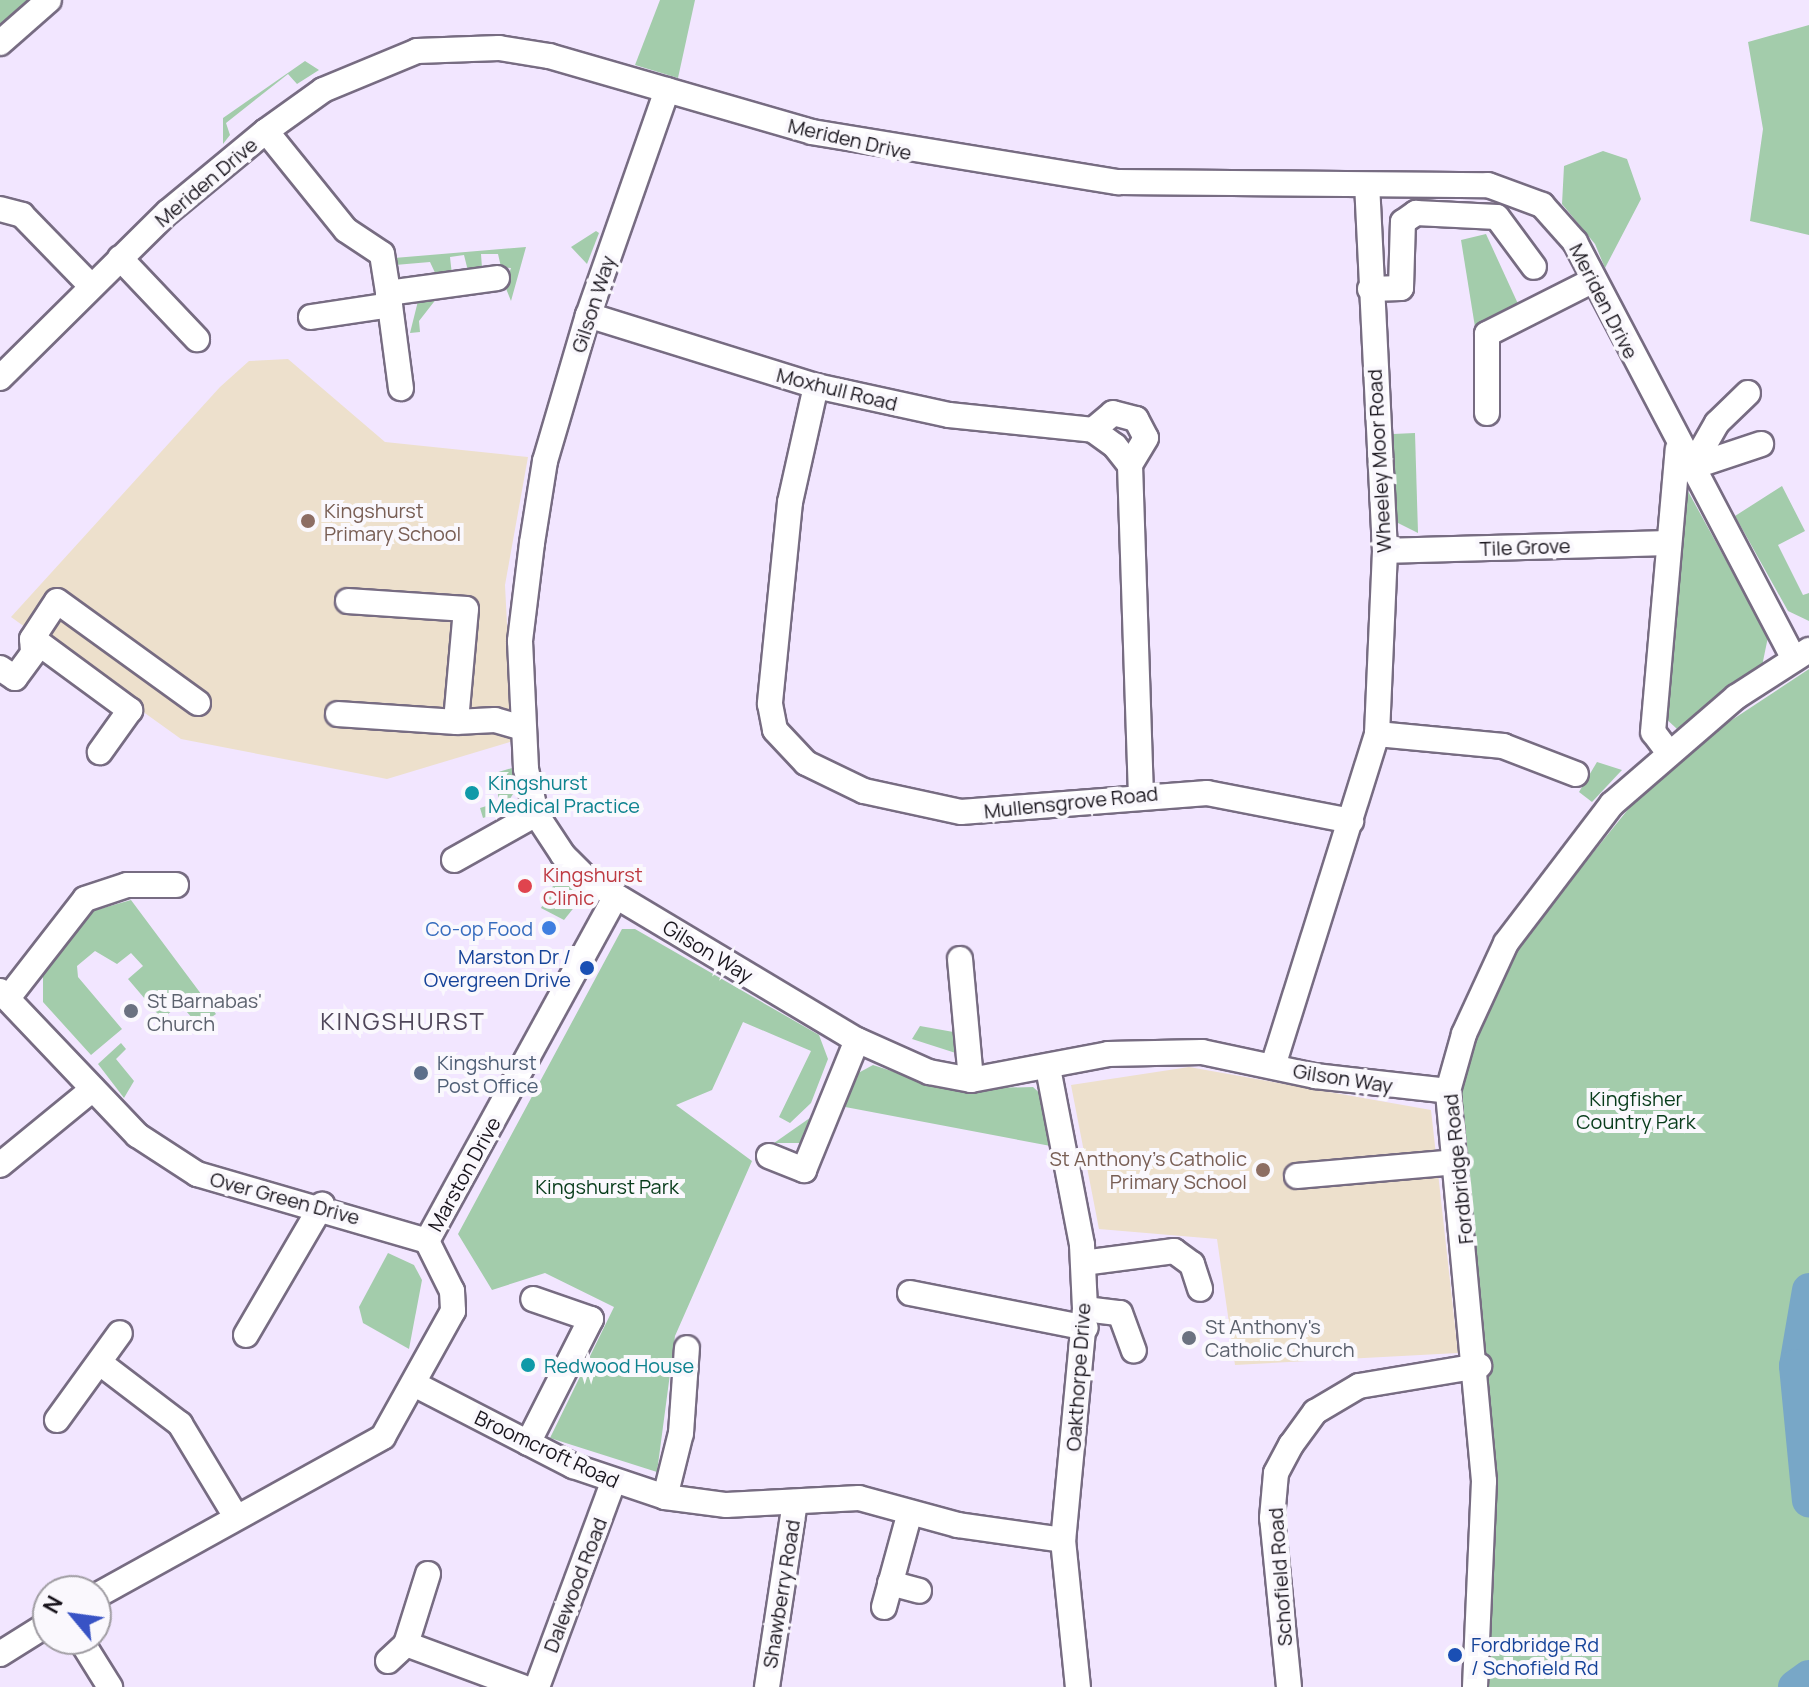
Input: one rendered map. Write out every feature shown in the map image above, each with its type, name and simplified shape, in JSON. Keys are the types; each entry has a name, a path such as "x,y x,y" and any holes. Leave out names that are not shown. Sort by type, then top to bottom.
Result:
{"street":[{"path":"0,43 49,0"},
{"name":"Meriden Drive","path":"0,378 90,285 266,131 374,63 454,47 549,56 812,132 967,162 1131,183 1367,187 1464,182 1526,196 1559,221 1594,280 1684,460 1802,655"},
{"name":"Gilson Way","path":"667,90 588,315 545,461 520,641 523,728 536,814 573,867 857,1040 929,1072 971,1080 1176,1051 1448,1091"},
{"path":"266,131 346,230 382,254 401,388"},
{"name":"Wheeley Moor Road","path":"1273,1066 1377,734 1385,551 1367,187"},
{"path":"0,209 22,215 90,285"},
{"path":"1370,289 1401,288 1403,222 1416,213 1497,217 1534,267"},
{"path":"120,258 197,339"},
{"path":"311,317 497,278"},
{"path":"1487,413 1487,334 1594,280"},
{"name":"Moxhull Road","path":"588,315 816,386 949,415 1093,430 1113,413 1136,419 1146,438 1130,465 1141,793"},
{"name":"Mullensgrove Road","path":"816,386 780,580 770,704 785,745 864,791 961,812 1141,793 1257,798 1351,821"},
{"path":"1684,460 1697,458 1717,423 1748,393"},
{"path":"1093,430 1130,465"},
{"path":"1684,460 1761,444"},
{"path":"1669,753 1653,732 1666,543 1684,460"},
{"name":"Tile Grove","path":"1385,551 1666,543"},
{"path":"100,752 130,710 36,648 32,639 57,601 198,703"},
{"path":"348,601 466,609 456,722"},
{"path":"0,668 15,678 36,648"},
{"name":"Fordbridge Road","path":"1475,1687 1484,1481 1479,1366 1448,1091 1464,1034 1506,943 1612,804 1669,753 1802,655"},
{"path":"338,714 456,722 495,720 523,728"},
{"path":"1377,734 1503,746 1576,774"},
{"path":"454,860 536,814"},
{"path":"4,995 85,899 127,885 176,885"},
{"name":"Marston Drive","path":"427,1241 616,896"},
{"path":"960,959 971,1080"},
{"name":"Over Green Drive","path":"4,995 137,1135 197,1174 322,1205 427,1241"},
{"path":"769,1156 804,1170 857,1040"},
{"name":"Oakthorpe Drive","path":"1048,1068 1083,1263 1086,1318 1063,1540 1078,1687"},
{"path":"0,1165 93,1089"},
{"path":"1297,1176 1456,1162"},
{"path":"246,1335 322,1205"},
{"path":"112,1587 383,1437 416,1385 453,1311 450,1278 427,1241"},
{"path":"1083,1263 1174,1251 1192,1264 1200,1289"},
{"path":"910,1293 1040,1325 1120,1313 1133,1333 1134,1351"},
{"path":"528,1443 591,1319 533,1299"},
{"path":"57,1420 120,1333"},
{"path":"665,1497 681,1433 687,1348"},
{"path":"100,1363 180,1424 236,1517"},
{"name":"Schofield Road","path":"1289,1687 1272,1518 1276,1473 1291,1445 1315,1412 1359,1386 1479,1366"},
{"name":"Broomcroft Road","path":"416,1385 613,1483 665,1497 726,1505 859,1498 910,1512 1063,1540"},
{"name":"Dalewood Road","path":"537,1687 613,1483"},
{"name":"Shawberry Road","path":"767,1687 795,1502"},
{"path":"884,1607 910,1512"},
{"path":"890,1583 919,1591"},
{"path":"421,1584 397,1652 522,1687"},
{"path":"1,1650 32,1633"},
{"path":"90,1655 110,1687"}],"shaded area":[{"name":"Kingshurst Primary School","path":"288,359 385,442 528,457 505,585 513,741 387,779 181,739 11,617 220,387 249,361"},
{"name":"St Anthony's Catholic Primary School","path":"1189,1067 1431,1110 1458,1353 1235,1365 1217,1239 1099,1229 1071,1085"}],"green space":[{"path":"0,0 41,0 0,35"},
{"path":"660,0 695,0 678,78 635,65"},
{"path":"1809,25 1809,235 1750,221 1763,129 1748,42"},
{"path":"305,61 319,70 297,84 288,74 226,123 230,135 223,144 223,118"},
{"path":"1603,151 1627,159 1641,199 1605,268 1595,244 1562,204 1564,166"},
{"path":"596,231 599,233 587,264 571,247"},
{"path":"1486,234 1519,306 1475,327 1461,240"},
{"path":"526,247 511,301 505,286 511,268 501,267 498,254 481,254 482,268 468,271 464,255 450,257 452,275 437,277 430,262 395,265 394,258"},
{"path":"437,298 419,321 420,332 410,333 418,301"},
{"path":"1415,433 1418,533 1396,522 1393,434"},
{"path":"1684,484 1768,637 1761,671 1677,729 1662,715"},
{"path":"1782,486 1805,531 1778,545 1803,595 1809,593 1809,621 1788,611 1735,516"},
{"name":"Kingfisher Country Park","path":"1809,669 1809,1687 1484,1687 1497,1475 1461,1090 1483,1021 1517,947 1634,802 1706,737"},
{"path":"1597,762 1622,770 1592,802 1579,792"},
{"path":"512,768 515,791 502,811 483,818 480,808 499,802 495,773"},
{"path":"560,873 584,895 564,920 541,908"},
{"path":"131,900 216,1014 199,1026 180,1004 162,1019 128,979 143,966 131,953 117,964 95,951 77,966 78,977 122,1029 91,1055 43,1002 43,974 89,912"},
{"name":"Kingshurst Park","path":"622,929 635,929 819,1035 828,1059 811,1103 790,1123 779,1117 811,1051 743,1022 712,1090 676,1105 752,1161 675,1336 657,1472 550,1438 614,1307 545,1273 492,1290 458,1234"},
{"path":"920,1026 959,1033 965,1056 912,1039"},
{"path":"121,1043 126,1049 116,1059 134,1081 124,1098 98,1064"},
{"path":"873,1065 947,1089 1033,1087 1045,1098 1056,1147 840,1106 849,1078"},
{"path":"817,1113 804,1143 774,1143"},
{"path":"388,1253 414,1265 422,1280 409,1349 363,1323 359,1307"}],"waterway":[{"path":"1809,1290 1796,1366 1809,1500"},
{"path":"1795,1687 1809,1677"}],"place":[{"name":"Kingshurst Primary School","path":"308,521"},
{"name":"Kingshurst Medical Practice","path":"472,793"},
{"name":"Kingshurst Clinic","path":"525,886"},
{"name":"Co-op Food","path":"549,928"},
{"name":"Marston Dr / Overgreen Drive","path":"587,968"},
{"name":"St Barnabas' Church","path":"131,1011"},
{"name":"Kingshurst Post Office","path":"421,1073"},
{"name":"St Anthony's Catholic Primary School","path":"1263,1170"},
{"name":"St Anthony's Catholic Church","path":"1189,1338"},
{"name":"Redwood House","path":"528,1365"},
{"name":"Fordbridge Rd / Schofield Rd","path":"1455,1655"}],"district":[{"name":"KINGSHURST","path":"403,1021"}]}
